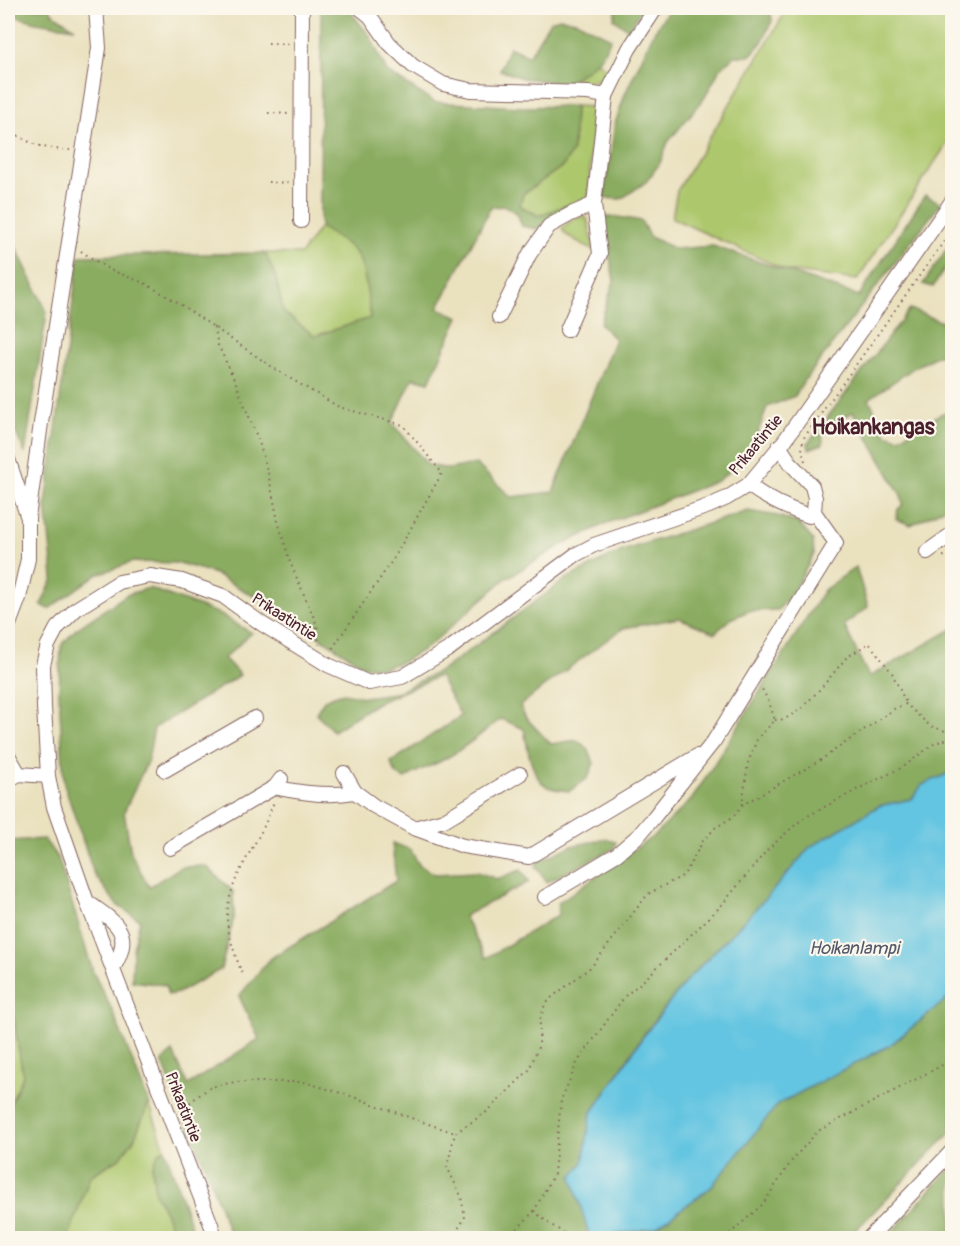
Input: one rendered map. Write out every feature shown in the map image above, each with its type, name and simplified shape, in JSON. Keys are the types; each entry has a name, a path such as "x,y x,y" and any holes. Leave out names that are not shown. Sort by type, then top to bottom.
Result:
{"street":[{"path":"9,619 19,598 28,559 28,518 99,48 96,8"},
{"path":"301,220 302,8"},
{"path":"360,8 370,16 389,43 413,66 443,84 470,90 588,93 606,96"},
{"path":"567,330 600,254 594,204 606,96 629,49 656,8"},
{"name":"Prikaatintie","path":"214,1239 212,1227 87,902 54,807 48,776 43,665 48,645 57,628 76,609 119,582 150,576 182,581 223,596 262,624 324,662 369,683 402,677 449,649 575,555 594,545 709,506 748,485 779,446 952,201"},
{"path":"498,317 529,255 549,226 594,204"},
{"path":"545,897 617,854 639,835 714,741 836,543 814,512 815,498 812,486 792,465 779,446"},
{"path":"8,459 28,518"},
{"path":"748,485 768,499 790,510 809,516 814,512"},
{"path":"927,552 952,534"},
{"path":"165,770 255,718"},
{"path":"344,773 356,792 374,806 414,828 463,846 529,857 707,750"},
{"path":"8,755 13,777 48,776"},
{"path":"414,828 444,820 520,774"},
{"path":"170,848 280,783 299,792 344,794 356,792"},
{"path":"87,902 114,922 121,932 123,946 120,957 113,968"},
{"path":"869,1239 952,1151"}],"path":[{"path":"268,43 302,44"},
{"path":"268,113 302,114"},
{"path":"8,128 38,147 82,151"},
{"path":"268,182 301,183"},
{"path":"806,463 802,451 803,439 952,230"},
{"path":"69,242 108,269 144,283 177,302 281,373 339,407 403,425 442,473 394,558 324,662"},
{"path":"213,326 218,345 259,442 290,562 317,625 324,662"},
{"path":"452,1239 465,1218 462,1196 447,1167 455,1132 488,1111 529,1070 539,1045 540,1021 544,1007 551,998 592,966 648,894 684,875 703,841 715,828 734,816 742,804 748,763 757,739 775,720 785,719 801,710 846,658 869,643 892,673 906,704 930,726 952,733"},
{"path":"754,675 769,702 775,720"},
{"path":"742,804 819,761 894,709 906,704"},
{"path":"509,1239 534,1211 554,1174 561,1100 578,1062 625,996 720,907 768,849 802,819 903,767 935,742 952,738"},
{"path":"242,973 233,948 227,920 229,897 236,878 265,823 280,783"},
{"path":"725,1239 763,1204 794,1159 818,1131 952,1060"},
{"path":"170,1118 210,1087 235,1082 304,1082 455,1132"},
{"path":"534,1211 572,1239"}],"green space":[{"path":"8,8 50,8 52,13 75,28 36,22 8,14"},
{"path":"321,8 347,8 370,36 387,72 434,102 519,107 575,106 573,150 563,166 523,194 520,206 539,216 570,204 537,229 522,226 517,213 505,206 491,207 438,308 459,317 429,382 413,378 392,423 428,465 449,469 476,464 511,497 553,492 615,339 600,324 614,281 603,217 641,221 650,237 675,249 713,246 859,296 925,195 941,203 804,381 795,396 767,407 746,458 717,481 605,524 560,546 505,579 429,646 404,661 383,668 364,666 266,603 213,573 179,563 132,562 96,575 49,609 41,605 53,579 46,505 79,256 265,253 276,277 283,312 315,336 370,318 366,284 355,252 339,238 320,227"},
{"path":"616,8 642,8 629,30 614,19"},
{"path":"670,8 770,8 772,21 762,42 750,56 734,56 720,69 705,97 668,142 660,163 646,182 621,199 604,198 615,124 625,94 654,32"},
{"path":"788,8 952,8 952,136 857,280 787,271 672,218 677,191"},
{"path":"560,18 576,21 611,38 601,57 584,72 565,83 522,78 500,70 509,47 529,56 550,21"},
{"path":"597,61 609,72 600,80 565,83 584,72"},
{"path":"575,106 596,107 591,143 589,197 550,219 567,205 539,216 520,206 523,194 563,166 573,150"},
{"path":"582,216 587,218 594,246 592,250 565,234 562,228"},
{"path":"320,227 356,252 364,274 371,318 315,336 283,312 276,277 265,253 301,254"},
{"path":"8,239 13,241 47,312 25,453 8,416"},
{"path":"952,241 952,257 933,287 923,284"},
{"path":"910,309 952,326 952,348 915,367 869,399 886,434 899,438 952,410 952,504 911,525 896,519 898,509 903,505 901,495 853,412 822,433 823,444 809,449 808,443"},
{"path":"748,511 778,516 798,523 813,540 814,554 793,592 778,610 748,611 731,619 715,633 679,618 624,628 520,706 526,718 551,744 577,740 588,749 594,763 588,778 570,791 546,786 541,781 530,760 524,729 501,719 466,746 443,760 405,779 397,774 391,762 461,716 439,676 377,703 333,731 316,713 324,700 334,696 343,693 364,697 395,693 444,669 566,579 622,551"},
{"path":"856,567 868,607 844,625 869,677 952,629 952,772 922,785 912,799 879,806 810,847 769,895 687,980 645,1033 591,1114 583,1163 572,1177 590,1238 231,1238 204,1163 162,1061 173,1052 188,1085 259,1039 239,996 271,958 396,881 392,843 410,849 420,866 435,874 477,872 497,879 521,870 529,882 464,916 486,958 558,915 558,903 655,835 692,799 824,590"},
{"path":"149,588 217,613 252,633 224,658 240,675 154,728 148,760 124,812 131,853 149,887 181,867 206,866 233,891 234,917 221,969 178,993 168,995 165,985 132,981 133,949 140,920 117,905 94,874 64,784 59,691 61,646 75,630 126,595"},
{"path":"44,839 59,860 93,972 112,1010 149,1103 134,1139 121,1157 90,1176 68,1238 8,1238 8,1109 23,1076 13,1015 8,1017 8,841"},
{"path":"605,839 616,842 613,849 547,882 536,867 537,862 571,846"},
{"path":"952,995 952,1131 848,1238 598,1238 656,1227 710,1188 778,1104 890,1045"},
{"path":"13,1015 23,1076 8,1109 8,1017"},
{"path":"149,1103 165,1149 159,1152 155,1192 175,1238 68,1238 90,1176 121,1157 134,1139"},
{"path":"165,1149 195,1238 175,1238 155,1193 152,1167 159,1152"},
{"path":"952,1166 952,1238 887,1238"}],"water":[{"name":"Hoikanlampi","path":"952,772 952,995 890,1045 778,1104 710,1188 656,1227 590,1238 572,1177 583,1163 591,1114 645,1034 687,980 769,895 810,847 879,806 912,799 922,785"}],"district":[{"name":"Hoikankangas","path":"873,427"}]}
